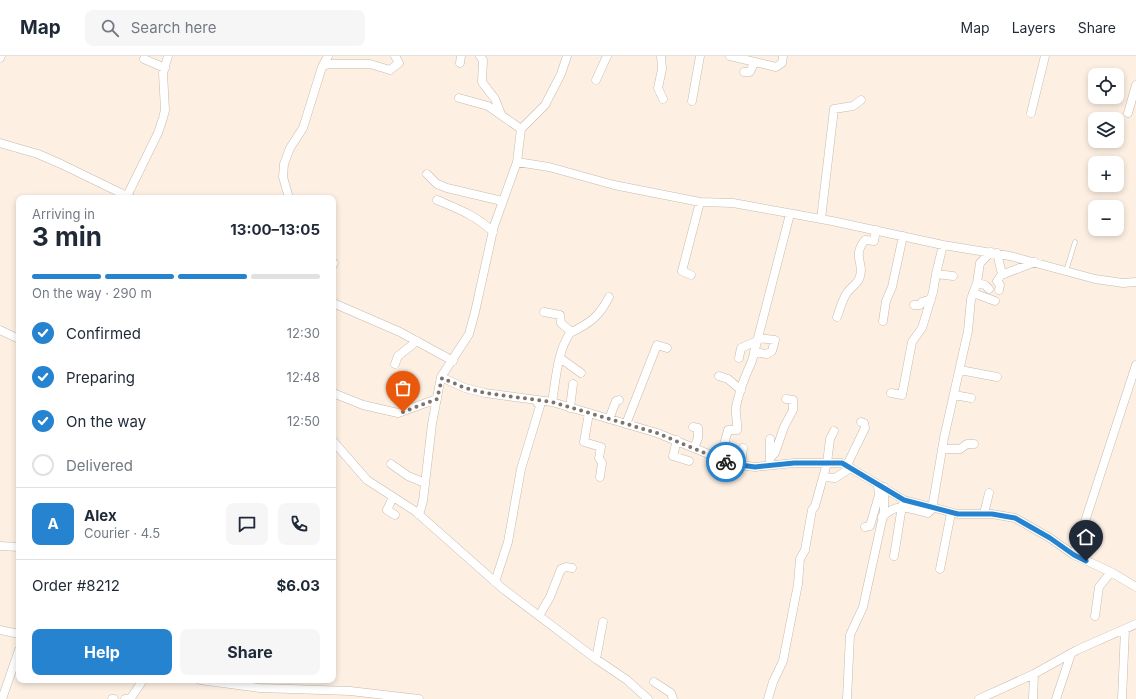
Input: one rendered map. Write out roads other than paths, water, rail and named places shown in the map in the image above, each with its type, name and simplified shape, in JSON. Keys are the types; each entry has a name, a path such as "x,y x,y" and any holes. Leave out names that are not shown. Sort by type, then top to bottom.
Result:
{"street":[{"path":"130,195 158,133 163,118 165,110 163,79 168,56"},
{"path":"288,195 283,177 284,164 290,148 303,128 322,66 328,56"},
{"path":"322,66 328,64 370,64 390,70 399,63 395,56"},
{"path":"480,56 483,60 482,82 495,99 501,114"},
{"path":"419,515 437,399 442,378 469,334 493,232 502,201 517,162 521,129 544,105 561,74 567,56"},
{"path":"596,80 607,56"},
{"path":"661,56 662,69 658,88 663,99"},
{"path":"692,101 700,56"},
{"path":"730,56 754,63 776,67 782,63 783,56"},
{"path":"1031,113 1045,56"},
{"path":"144,59 165,68"},
{"path":"744,72 750,72 754,63"},
{"path":"1128,113 1136,85"},
{"path":"459,98 488,106 521,129"},
{"path":"821,219 834,109 853,106 861,100"},
{"path":"0,142 55,161 125,195"},
{"path":"517,162 549,167 614,185 700,202 733,203 876,230 943,246 994,253 1035,262 1095,279 1123,283 1136,282"},
{"path":"427,174 437,184 447,188 502,201"},
{"path":"437,200 463,210 483,222 493,232"},
{"path":"691,275 682,271 700,202"},
{"path":"720,459 728,430 736,430 738,422 736,409 754,352 790,214"},
{"path":"837,317 846,293 859,280 861,269 858,261 859,248 865,240 874,241 876,230"},
{"path":"883,321 886,301 892,287 903,236"},
{"path":"891,393 902,395 912,342 922,328 931,299 943,246"},
{"path":"994,253 1002,274"},
{"path":"932,509 942,449 960,370 980,263 994,253"},
{"path":"998,290 1000,285 997,281 1002,274 1035,262"},
{"path":"927,279 936,275 953,276"},
{"path":"977,283 985,285 989,289"},
{"path":"974,293 995,301"},
{"path":"552,402 560,358 565,341 570,333 586,325 600,315 609,297"},
{"path":"914,305 920,305 922,302 931,299"},
{"path":"336,304 417,341 453,361"},
{"path":"544,312 560,315 560,323 570,331 570,333"},
{"path":"0,330 16,338"},
{"path":"739,358 741,348 757,339 775,340 772,351 767,354 754,352"},
{"path":"395,364 398,356 417,341"},
{"path":"626,424 657,345 667,348"},
{"path":"560,358 581,373"},
{"path":"1074,555 1136,365"},
{"path":"960,370 997,377"},
{"path":"719,376 728,379 741,390"},
{"path":"442,378 465,388 485,393 552,402 677,440 720,459 741,465 755,467 771,462 842,463 881,486 902,504 951,513 984,514 1015,518 1050,538 1074,555 1111,572 1136,587"},
{"path":"570,408 573,384"},
{"path":"336,394 363,404 398,413 437,399"},
{"path":"954,395 971,398"},
{"path":"771,462 784,427 793,410 793,400 786,399"},
{"path":"495,582 508,542 521,469 540,406 535,400"},
{"path":"609,419 616,401 619,400"},
{"path":"589,413 584,442 601,447 600,458 602,464 600,477"},
{"path":"823,477 834,478 849,466 865,428 864,423 861,422"},
{"path":"693,427 698,428 694,448"},
{"path":"768,699 773,682 783,661 798,584 800,559 804,550 812,510 815,506 827,463 830,439 834,431"},
{"path":"770,439 771,462"},
{"path":"677,440 673,456 689,461"},
{"path":"336,444 367,480 419,515 495,582 596,659 627,680 648,699"},
{"path":"942,449 960,449 967,444 974,444"},
{"path":"741,465 743,448"},
{"path":"391,464 408,476 425,483"},
{"path":"847,699 850,635 863,607 882,517 881,486"},
{"path":"865,527 870,526 881,486"},
{"path":"984,514 989,493"},
{"path":"393,497 387,510 395,515"},
{"path":"882,517 891,509 902,504"},
{"path":"894,556 902,504"},
{"path":"940,569 951,513"},
{"path":"0,546 16,547"},
{"path":"539,616 550,597 560,569 566,567 572,568"},
{"path":"1095,616 1099,587 1111,572"},
{"path":"596,659 604,622"},
{"path":"979,699 1136,624"},
{"path":"1122,699 1125,629"},
{"path":"0,630 16,633"},
{"path":"1056,699 1071,654"},
{"path":"2,699 16,659"},
{"path":"1033,699 1034,674"},
{"path":"654,682 671,693 673,699"},
{"path":"125,699 131,698 141,683"},
{"path":"222,683 260,688 350,691 419,699"}],"lane":[{"path":"1066,271 1075,242"}]}
